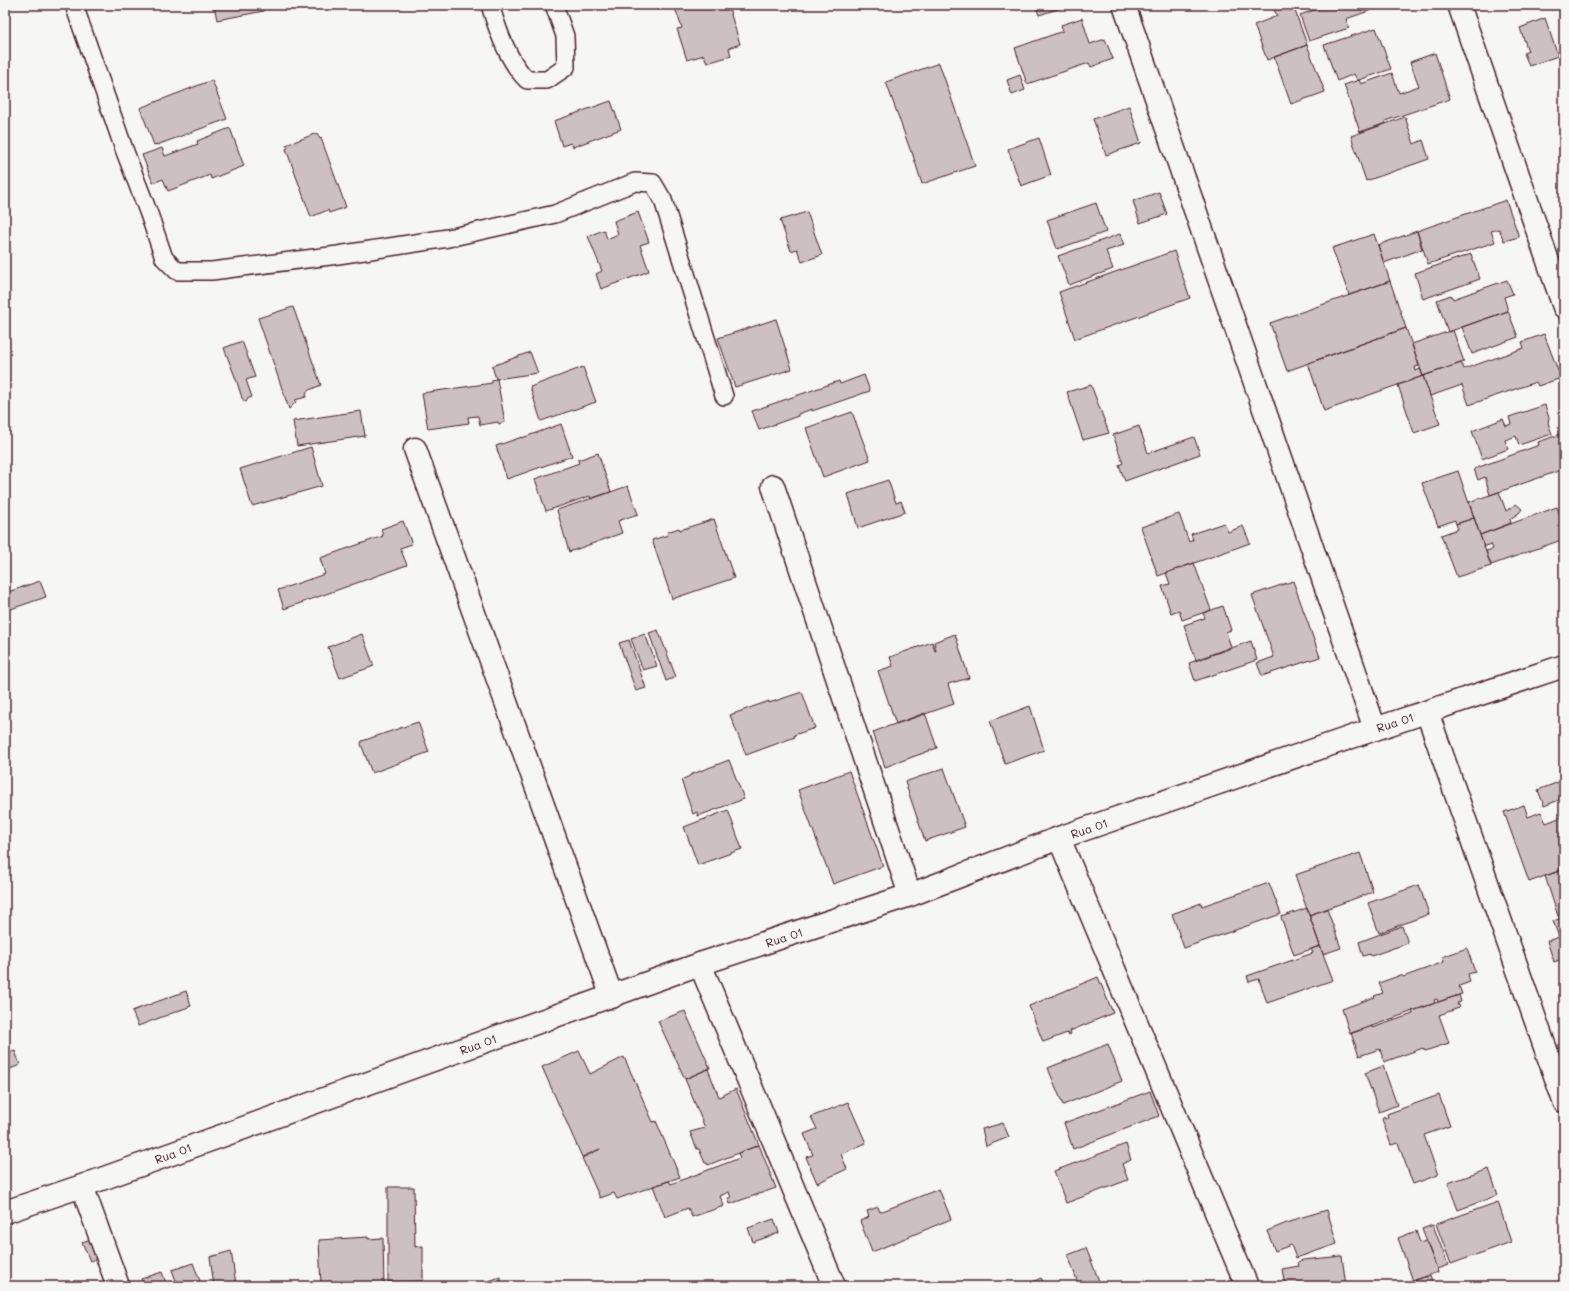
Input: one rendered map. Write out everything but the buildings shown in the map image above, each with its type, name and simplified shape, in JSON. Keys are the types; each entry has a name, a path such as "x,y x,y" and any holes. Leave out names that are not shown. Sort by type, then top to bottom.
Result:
{"street":[{"path":"1124,5 1375,729"},
{"path":"1460,5 1564,307"},
{"path":"415,449 612,997"},
{"path":"773,486 910,895"},
{"name":"Rua 01","path":"5,1212 82,1186 612,997 700,964 910,895 1059,838 1375,729 1564,666"},
{"path":"1427,712 1564,1101"},
{"path":"1059,838 1247,1286"},
{"path":"700,964 834,1286"},
{"path":"82,1186 118,1286"}],"lane":[{"path":"74,5 164,258 177,271 212,271 338,255 448,238 555,214 635,182 653,183 663,200 724,396"},
{"path":"490,5 496,26 518,70 528,80 547,80 566,68 565,36 554,5"}]}
